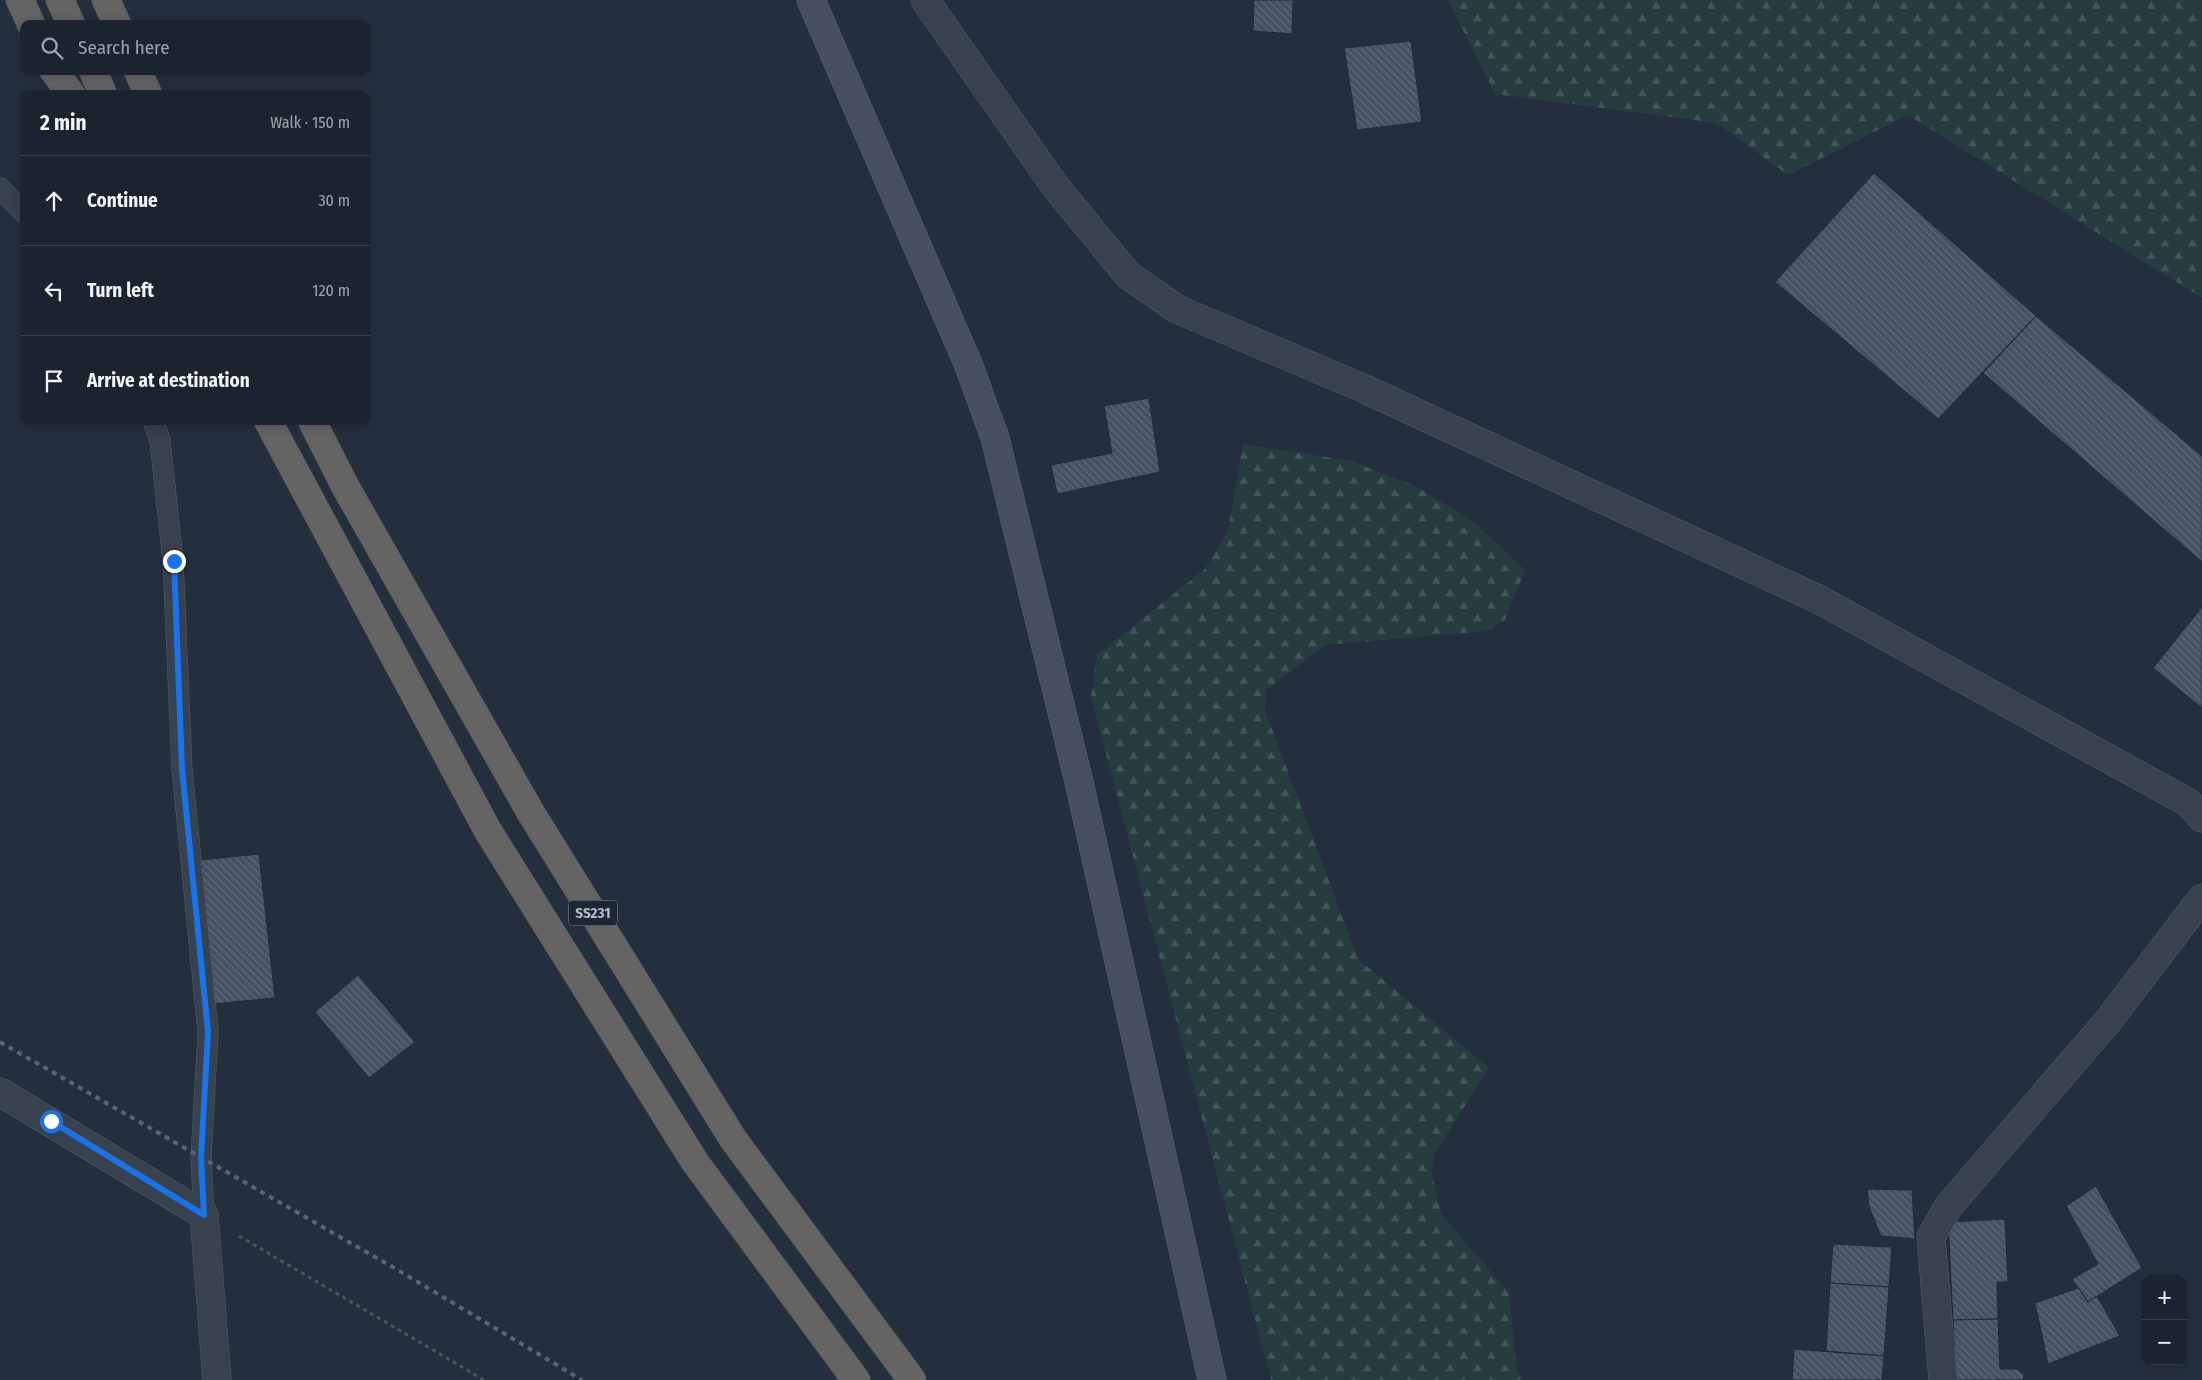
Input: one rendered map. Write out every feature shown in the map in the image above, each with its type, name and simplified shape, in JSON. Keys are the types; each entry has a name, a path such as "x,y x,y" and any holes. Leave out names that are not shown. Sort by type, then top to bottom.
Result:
{"highway":[{"path":"20,0 29,20"},
{"path":"60,0 69,20"},
{"path":"106,0 115,20"},
{"path":"57,75 69,90"},
{"path":"95,75 101,90"},
{"path":"140,75 146,90"},
{"name":"SS231","path":"270,425 488,831 695,1162 856,1380"},
{"name":"SS231","path":"314,425 345,486 530,813 733,1139 912,1380"}],"main road":[{"path":"811,0 969,366 995,438 1080,782 1212,1380"}],"street":[{"path":"925,0 1055,186 1128,275 1177,309 1365,389 1820,600 2190,803 2202,818"},
{"path":"1943,1380 1931,1237 1948,1207 2108,1021 2202,898"},
{"path":"0,1092 204,1215 218,1380"}],"lane":[{"path":"0,188 20,209"},
{"path":"155,425 160,440 174,561 182,769 208,1032 201,1158 204,1215"}],"path":[{"path":"204,1215 484,1380"}],"green space":[{"path":"1448,0 2202,0 2202,298 1908,115 1788,175 1717,123 1495,94"},
{"path":"1243,444 1352,461 1417,487 1474,522 1525,570 1505,620 1487,631 1325,645 1267,690 1265,710 1358,959 1489,1068 1433,1156 1432,1173 1441,1214 1509,1293 1517,1371 1524,1380 1271,1380 1091,697 1097,655 1205,569 1228,531"}],"building":[{"path":"1254,0 1293,0 1292,34 1253,31"},
{"path":"1411,41 1422,122 1357,130 1344,48"},
{"path":"1874,173 2036,316 1938,419 1775,282"},
{"path":"2036,316 2202,456 2202,562 1983,373"},
{"path":"1149,398 1160,472 1057,494 1051,465 1112,453 1104,406"},
{"path":"2202,607 2202,708 2153,668"},
{"path":"259,854 275,998 214,1004 200,860"},
{"path":"358,975 415,1042 369,1078 315,1012"},
{"path":"2096,1186 2142,1268 2088,1302 2072,1279 2098,1264 2066,1206"},
{"path":"1867,1189 1912,1190 1915,1239 1881,1236 1869,1207"},
{"path":"2005,1219 2008,1282 1997,1282 1998,1319 1953,1320 1948,1222"},
{"path":"1833,1244 1892,1247 1889,1287 1830,1283"},
{"path":"1830,1283 1889,1287 1884,1356 1826,1351"},
{"path":"2078,1288 2088,1302 2097,1296 2120,1336 2048,1364 2035,1303"},
{"path":"1998,1319 2000,1369 2017,1369 2024,1375 2023,1380 1956,1380 1953,1320"},
{"path":"1794,1349 1884,1356 1882,1380 1792,1380"}],"railway":[{"path":"0,1042 396,1269 582,1380"}],"route":[{"path":"51,1121 204,1215 201,1158 208,1032 182,769 174,561"}]}
